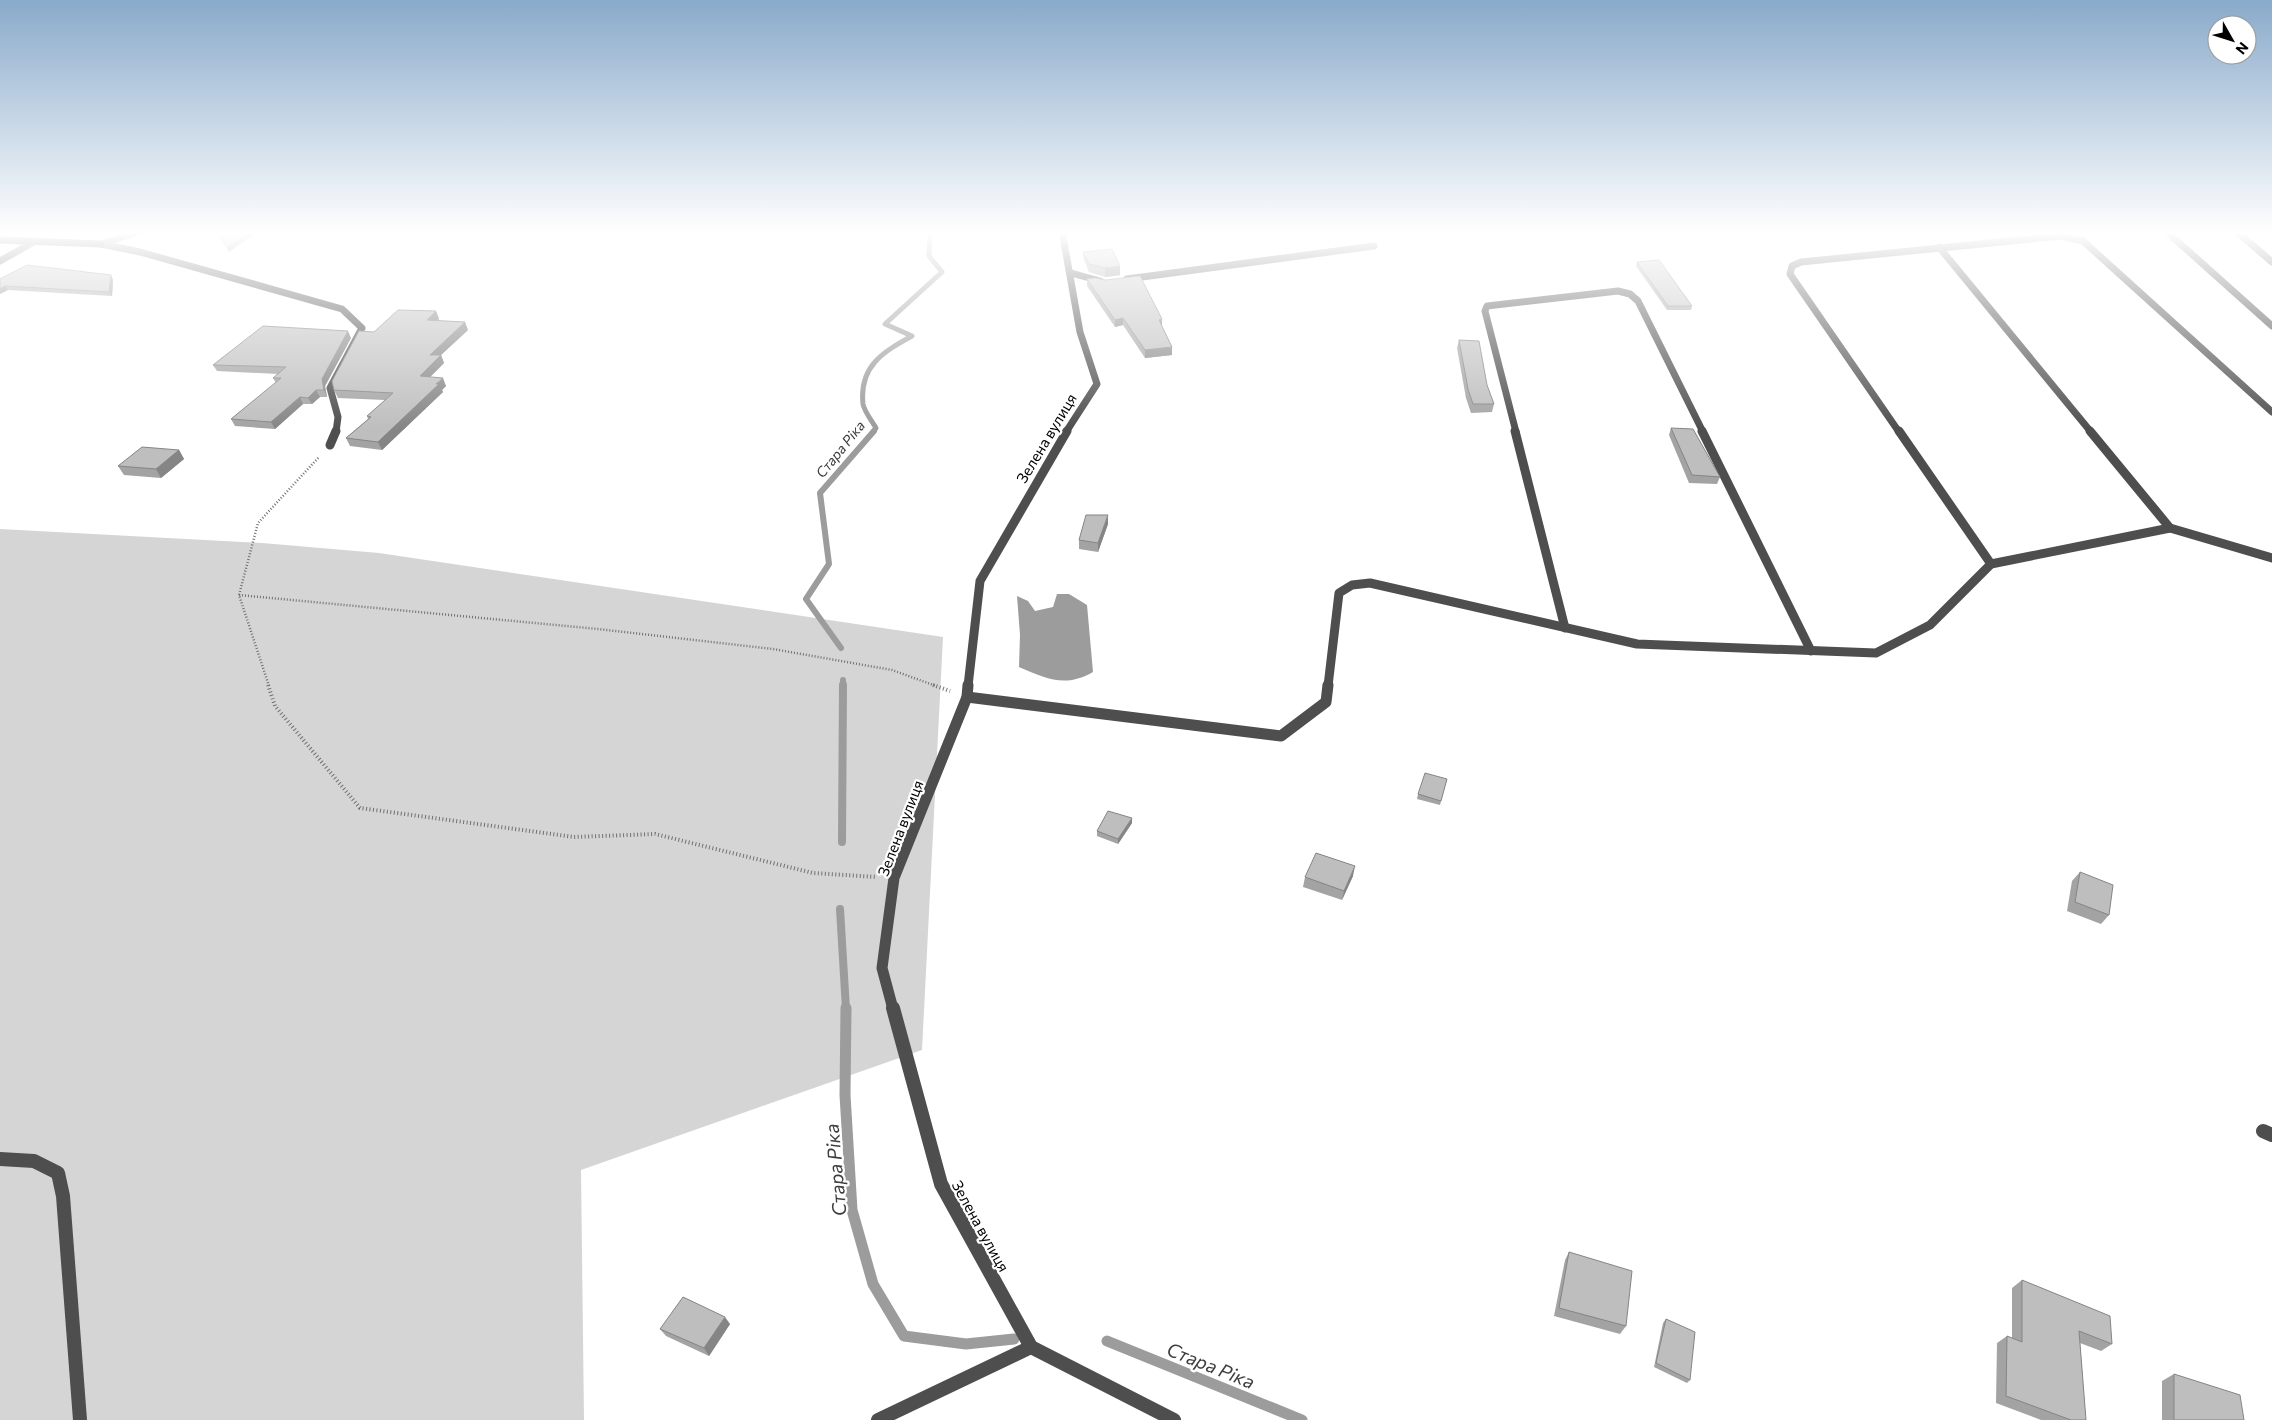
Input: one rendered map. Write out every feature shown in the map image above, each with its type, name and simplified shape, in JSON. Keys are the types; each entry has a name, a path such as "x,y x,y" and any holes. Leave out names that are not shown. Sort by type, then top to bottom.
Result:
{"street":[{"path":"300,297 342,309 362,328 330,388 339,416 335,437 330,446"},
{"name":"Зелена вулиця","path":"1031,1347 941,1184 882,968 894,878 967,698 980,581 1069,427 1098,384 1080,332 1075,297"},
{"path":"1558,297 1494,304 1487,306 1485,311 1565,628"},
{"path":"1634,297 1638,301 1811,650"},
{"path":"1806,297 1991,564"},
{"path":"1980,297 2170,528"},
{"path":"2145,297 2272,412"},
{"path":"2240,297 2272,326"},
{"path":"967,698 1280,736 1326,702 1339,594 1352,585 1370,583 1637,644 1876,653 1930,624 1991,564 2170,528 2272,558"},
{"path":"0,1159 34,1161 58,1173 64,1196 80,1420"},
{"path":"878,1420 1031,1347 1174,1420"}],"path":[{"path":"330,446 258,523 238,595 275,706 360,808 574,837 655,834 754,860 813,872 894,878"},
{"path":"238,595 598,629 774,649 892,670 967,698"}],"shaded area":[{"path":"0,529 262,543 379,553 943,637 922,1050 581,1170 584,1420 0,1420"},
{"path":"1057,594 1069,594 1087,605 1093,672 1074,680 1065,681 1047,678 1019,667 1020,635 1017,596 1028,601 1035,611 1053,607"}],"building":[{"path":"1099,297 1151,297 1162,319 1159,320 1172,347 1145,350 1123,318 1115,320"},
{"path":"1662,297 1686,297 1692,306 1668,306"},
{"path":"398,310 436,311 427,320 465,322 430,355 441,355 420,376 443,378 436,384 439,384 378,442 346,438 371,417 367,416 393,393 334,390 332,381 359,331 374,332"},
{"path":"263,326 348,331 322,379 324,390 316,390 308,398 300,397 271,422 231,419 281,378 273,378 286,367 213,365"},
{"path":"1459,340 1479,341 1487,385 1494,404 1473,404 1468,389"},
{"path":"1671,428 1693,429 1720,477 1692,475"},
{"path":"142,447 179,450 156,469 118,466"},
{"path":"1086,515 1108,515 1098,543 1079,540"},
{"path":"1425,773 1447,779 1441,801 1418,794"},
{"path":"1108,811 1132,818 1118,839 1097,831"},
{"path":"1316,853 1355,866 1344,891 1305,877"},
{"path":"2080,872 2113,885 2109,915 2075,902"},
{"path":"1569,1252 1632,1271 1626,1326 1559,1308"},
{"path":"2022,1280 2110,1316 2112,1344 2079,1331 2086,1420 2071,1420 2006,1396 2007,1336 2022,1342"},
{"path":"683,1297 725,1317 704,1348 660,1329"},
{"path":"1666,1319 1695,1332 1690,1380 1656,1363"},
{"path":"2174,1374 2240,1395 2244,1420 2174,1420"}],"waterway":[{"name":"Стара Ріка","path":"873,432 876,428 866,413 863,404 865,380 875,362 892,348 912,336 885,324 914,297"},
{"name":"Стара Ріка","path":"841,648 806,599 829,564 820,493 874,431"},
{"name":"Стара Ріка","path":"843,680 843,685"},
{"name":"Стара Ріка","path":"842,842 843,685"},
{"name":"Стара Ріка","path":"840,909 846,1009"},
{"name":"Стара Ріка","path":"846,1009 845,1095 852,1210 873,1284 904,1336 966,1344 1014,1339"},
{"name":"Стара Ріка","path":"1107,1341 1302,1420"}]}
